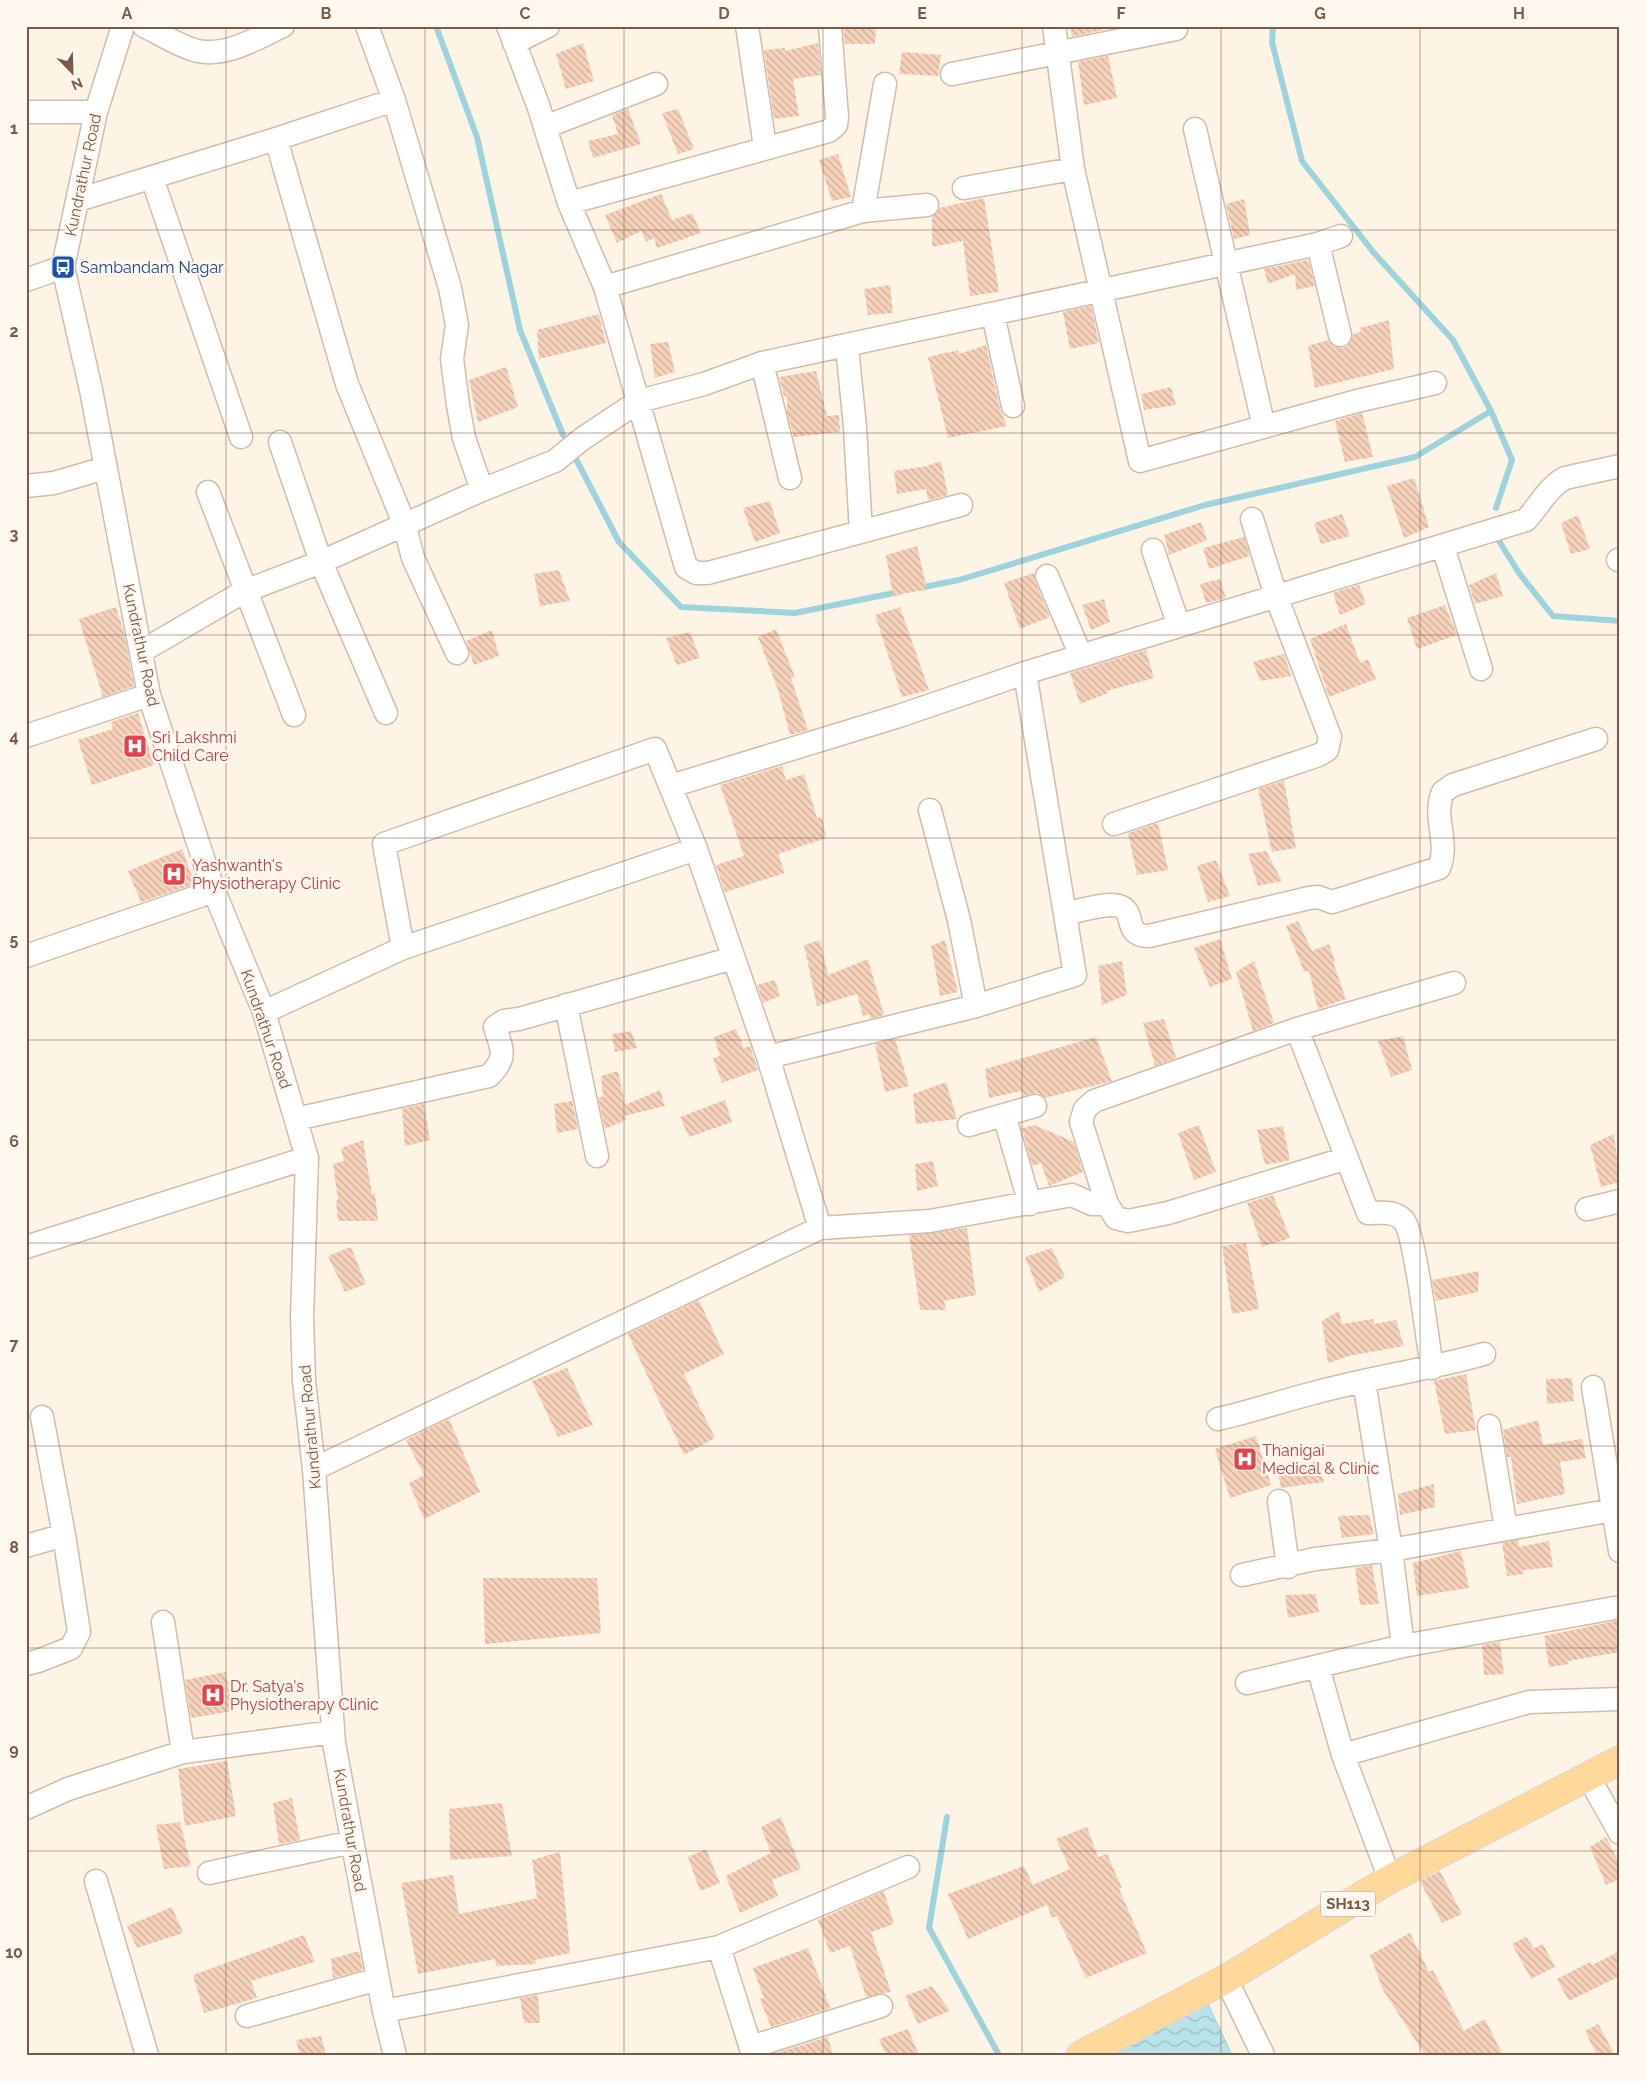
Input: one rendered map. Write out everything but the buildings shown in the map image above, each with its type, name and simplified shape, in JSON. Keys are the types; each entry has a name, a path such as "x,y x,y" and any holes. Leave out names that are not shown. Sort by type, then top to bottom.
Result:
{"main road":[{"name":"SH113","path":"1080,2055 1226,1979 1390,1879 1620,1760"}],"street":[{"name":"Kundrathur Road","path":"124,26 96,112 63,267 91,390 149,695 214,891 264,1012 307,1158 302,1319 304,1381 314,1469 333,1732 384,2011 395,2055"},
{"path":"144,26 196,51 211,52 230,49 283,26"},
{"path":"367,26 394,100 450,288 457,325 452,359 458,406 464,438 482,490"},
{"path":"548,26 511,35 545,128 569,203 605,287 686,567 696,574 708,573 961,505"},
{"path":"747,26 765,148"},
{"path":"569,203 829,131 836,125 830,26"},
{"path":"1054,26 1055,52 1073,169 1140,461 1435,383"},
{"path":"952,74 1176,29"},
{"path":"545,128 656,84"},
{"path":"863,211 885,84"},
{"path":"78,200 276,139 394,100"},
{"path":"26,112 96,112"},
{"path":"1195,129 1224,262 1264,427"},
{"path":"276,139 347,384 404,523 413,558 457,653"},
{"path":"964,188 1073,169"},
{"path":"152,178 241,437"},
{"path":"605,287 863,211 927,205"},
{"path":"142,652 245,591 320,562 404,523 554,461 582,438 639,401 704,384 762,363 847,347 1224,262 1318,244 1341,236"},
{"path":"1318,244 1340,335"},
{"path":"26,280 63,267"},
{"path":"993,314 1013,406"},
{"path":"847,347 855,428 861,532"},
{"path":"762,363 790,478"},
{"path":"280,442 320,562 386,713"},
{"path":"671,786 899,716 1025,673 1443,547 1526,520 1552,485 1565,478 1620,466"},
{"path":"26,486 54,482 105,468"},
{"path":"208,492 294,715"},
{"path":"1114,824 1319,755 1327,750 1330,737 1276,596 1252,519"},
{"path":"1443,547 1481,669"},
{"path":"1153,550 1179,626"},
{"path":"1047,576 1081,656"},
{"path":"768,1057 976,1006 1075,975 1025,673"},
{"path":"26,736 149,695"},
{"path":"1065,914 1112,905 1121,906 1126,911 1134,932 1141,936 1149,936 1309,898 1318,897 1332,902 1439,868 1444,850 1438,809 1443,792 1453,785 1596,739"},
{"path":"403,948 384,844 655,749 696,849 768,1057 820,1228"},
{"path":"930,810 959,920 976,1006"},
{"path":"264,1012 403,948 696,849"},
{"path":"26,956 214,891"},
{"path":"296,1119 489,1076 500,1065 503,1054 495,1027 504,1021 519,1019 733,958"},
{"path":"1346,1158 1168,1213 1128,1222 1116,1218 1107,1204 1081,1122 1085,1109 1094,1101 1297,1029 1454,983"},
{"path":"566,1005 597,1156"},
{"path":"1297,1029 1368,1213 1388,1213 1396,1215 1405,1222 1414,1254 1432,1368"},
{"path":"969,1125 1035,1106"},
{"path":"1004,1115 1030,1204"},
{"path":"26,1247 307,1158"},
{"path":"314,1469 820,1228 930,1221 1072,1196 1092,1204 1107,1204"},
{"path":"1587,1209 1620,1200"},
{"path":"1218,1419 1364,1381 1432,1368 1484,1354"},
{"path":"1364,1381 1391,1550 1403,1646"},
{"path":"1593,1387 1620,1551"},
{"path":"26,1664 72,1648 79,1632 64,1535 42,1417"},
{"path":"1489,1426 1506,1529"},
{"path":"1279,1501 1288,1567"},
{"path":"1242,1575 1288,1567 1315,1559 1391,1550 1613,1510"},
{"path":"26,1546 64,1535"},
{"path":"1247,1683 1403,1646 1620,1607"},
{"path":"163,1622 183,1752"},
{"path":"1318,1667 1343,1754 1390,1879"},
{"path":"1343,1754 1529,1702 1620,1699"},
{"path":"26,1808 68,1788 183,1752 333,1732"},
{"path":"1588,1776 1620,1833"},
{"path":"209,1872 352,1842"},
{"path":"384,2011 718,1947 908,1867"},
{"path":"96,1881 147,2055"},
{"path":"718,1947 752,2051 881,2006"},
{"path":"247,2016 378,1979"},
{"path":"1226,1979 1263,2055"}],"water":[{"path":"1208,2004 1232,2055 1108,2055"}],"waterway":[{"path":"436,26 477,137 520,330 563,435"},
{"path":"1273,26 1272,42 1302,161 1374,253 1453,340 1491,411"},
{"path":"919,588 959,580 1205,505 1415,457 1491,411 1512,460 1496,508"},
{"path":"576,459 619,542 681,607 795,613 899,592"},
{"path":"1499,541 1519,573 1553,616 1620,621"},
{"path":"947,1817 929,1928 999,2055"}],"place":[{"name":"Sambandam Nagar","path":"63,267"},
{"name":"Sri Lakshmi Child Care","path":"135,746"},
{"name":"Yashwanth's Physiotherapy Clinic","path":"174,874"},
{"name":"Thanigai Medical & Clinic","path":"1245,1459"},
{"name":"Dr. Satya's Physiotherapy Clinic","path":"213,1695"}]}
